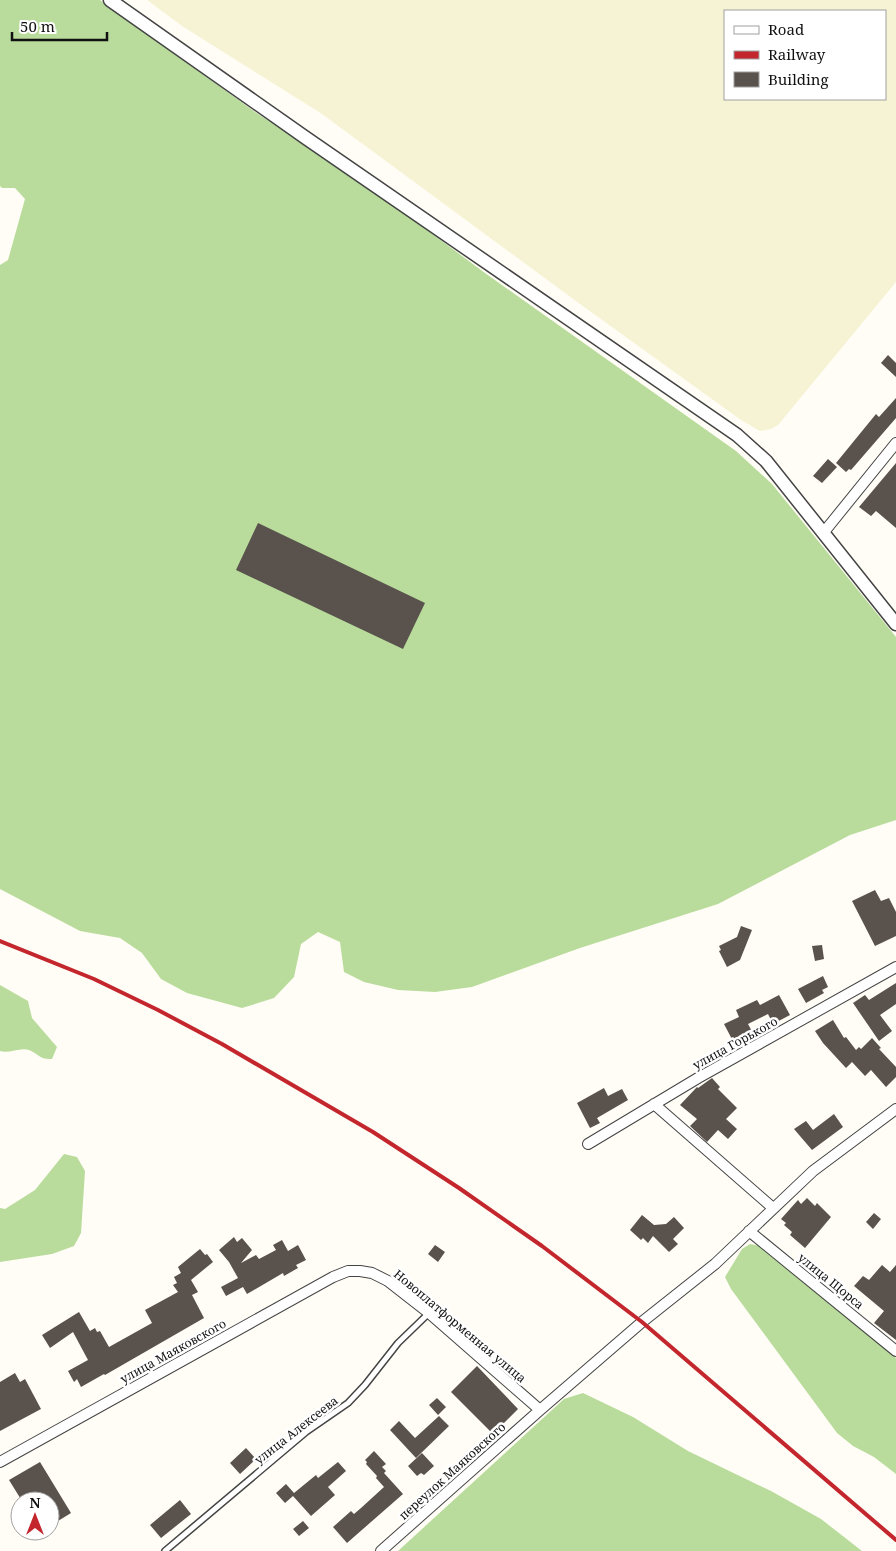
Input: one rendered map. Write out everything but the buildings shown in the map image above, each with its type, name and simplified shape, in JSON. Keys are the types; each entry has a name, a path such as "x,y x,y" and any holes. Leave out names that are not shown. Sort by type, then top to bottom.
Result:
{"street":[{"path":"110,0 306,138 737,435 766,461 896,624"},
{"path":"824,532 896,443"},
{"name":"улица Горького","path":"588,1144 698,1078 896,967"},
{"path":"654,1104 773,1208"},
{"name":"переулок Маяковского","path":"381,1551 642,1322 692,1284 814,1171 896,1108"},
{"name":"улица Щорса","path":"749,1231 896,1351"},
{"name":"улица Маяковского","path":"0,1462 333,1277 348,1271 360,1271"},
{"name":"Новоплатформенная улица","path":"360,1271 372,1273 388,1280 429,1313 540,1410"}],"lane":[{"name":"улица Алексеева","path":"165,1551 306,1432 348,1403 365,1385 398,1343 429,1313"}],"shaded area":[{"path":"147,0 896,0 896,282 778,425 771,429 760,431 741,420 580,304 322,114 182,26"}],"green space":[{"path":"0,0 100,0 255,112 357,178 485,273 736,451 772,484 896,637 896,820 850,835 718,904 580,948 472,987 435,992 398,990 364,982 344,972 340,942 318,932 301,944 294,977 274,998 242,1008 187,993 161,979 142,953 120,938 80,931 0,889 0,265 8,260 25,199 15,188 2,188 0,186"},
{"path":"0,985 28,1001 32,1018 57,1047 52,1059 42,1058 26,1049 7,1052 0,1051"},
{"path":"64,1154 77,1157 85,1171 81,1233 74,1246 52,1254 0,1262 0,1208 5,1209 35,1190"},
{"path":"750,1244 760,1246 768,1252 896,1358 896,1474 874,1457 853,1446 837,1433 731,1289 725,1277 742,1249"},
{"path":"583,1393 633,1417 688,1451 771,1491 821,1519 862,1551 398,1551 564,1399"}],"railway":[{"path":"0,941 94,979 222,1044 373,1132 459,1188 542,1246 642,1322 896,1540"}]}
